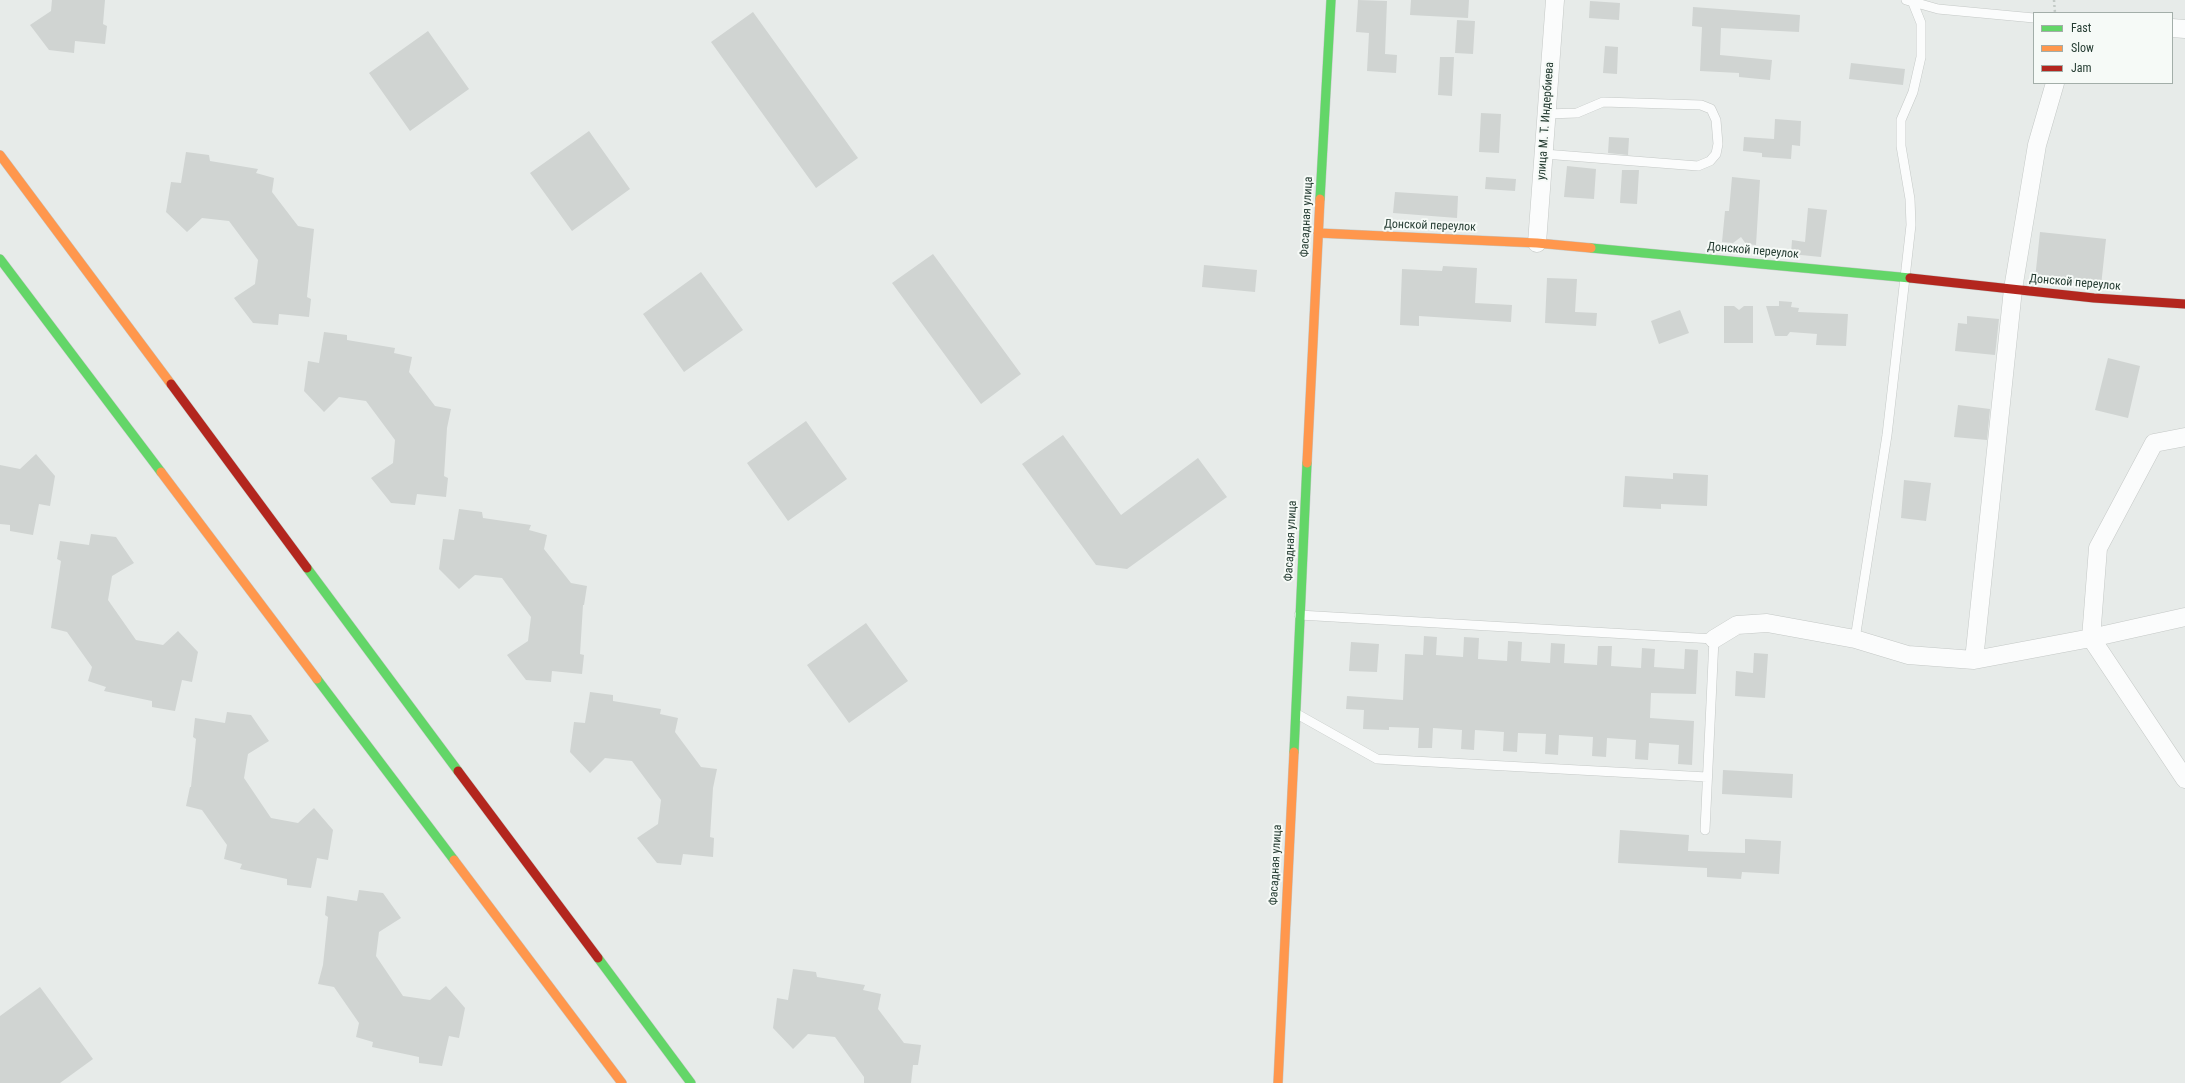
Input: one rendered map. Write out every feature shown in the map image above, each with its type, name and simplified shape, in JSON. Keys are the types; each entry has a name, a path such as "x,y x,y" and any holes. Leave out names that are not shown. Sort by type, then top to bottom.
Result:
{"main road":[{"name":"Фасадная улица","path":"1278,1083 1294,712 1331,0"},
{"path":"0,155 691,1083"},
{"name":"Донской переулок","path":"1318,233 1537,242 2094,298 2185,304"},
{"path":"0,259 622,1083"}],"street":[{"name":"улица М. Т. Индербиева","path":"1537,242 1555,0"},
{"path":"2173,28 2185,29"},
{"path":"1974,660 2013,289 2037,145 2055,84"},
{"path":"2185,437 2154,443 2098,548 2091,638 2185,779"},
{"path":"1714,639 1738,625 1767,622 1855,639 1908,655 1974,660 2091,638 2185,617"}],"lane":[{"path":"1909,2 1938,9 2033,18"},
{"path":"1855,639 1887,435 1911,225 1910,199 1901,146 1901,120 1913,92 1921,57 1921,23 1909,2"},
{"path":"1544,154 1698,166 1710,161 1716,154 1718,144 1716,120 1711,110 1701,104 1603,102 1577,113 1546,114"},
{"path":"1299,615 1714,639 1705,830"},
{"path":"1294,712 1377,759 1707,777"}],"path":[{"path":"2054,0 2055,12"}],"building":[{"path":"52,0 105,0 103,24 107,26 105,44 75,41 74,53 49,50 30,25 51,11"},
{"path":"1358,0 1387,1 1385,54 1397,55 1396,73 1367,71 1369,33 1356,32"},
{"path":"1411,0 1469,0 1468,18 1410,15"},
{"path":"1590,1 1620,3 1619,20 1589,18"},
{"path":"1693,7 1800,15 1799,32 1721,28 1720,55 1772,60 1770,80 1739,77 1739,73 1700,71 1702,27 1692,26"},
{"path":"753,12 858,158 816,188 711,42"},
{"path":"1457,20 1475,21 1473,54 1455,53"},
{"path":"428,31 469,89 410,131 369,73"},
{"path":"1605,46 1618,47 1617,74 1603,73"},
{"path":"1440,57 1454,57 1452,96 1438,95"},
{"path":"1851,63 1905,69 1903,85 1849,79"},
{"path":"1481,113 1501,114 1499,153 1479,152"},
{"path":"1775,119 1801,121 1800,146 1792,145 1791,159 1762,157 1762,153 1743,151 1744,137 1774,139"},
{"path":"589,131 630,189 572,231 530,173"},
{"path":"1609,137 1629,138 1628,155 1608,153"},
{"path":"186,152 209,155 210,161 258,169 256,173 274,178 272,192 298,226 314,229 307,297 311,299 309,317 279,314 278,325 253,323 234,298 255,284 258,260 229,221 202,218 187,232 166,212 171,182 181,183"},
{"path":"1567,166 1596,169 1594,199 1564,197"},
{"path":"1622,170 1639,170 1637,204 1620,203"},
{"path":"1486,177 1516,179 1515,191 1485,189"},
{"path":"1732,177 1760,180 1756,245 1746,244 1741,237 1733,243 1722,242 1725,211 1729,211"},
{"path":"1395,192 1458,196 1457,218 1393,213"},
{"path":"1808,208 1827,210 1821,257 1791,254 1792,240 1805,242"},
{"path":"2040,232 2106,239 2101,286 2035,279"},
{"path":"933,254 1021,374 981,404 892,283"},
{"path":"1204,265 1257,270 1255,292 1202,287"},
{"path":"1443,266 1477,268 1475,303 1512,305 1511,322 1419,316 1419,326 1400,325 1402,269 1442,271"},
{"path":"701,272 743,330 684,372 643,314"},
{"path":"1547,278 1577,279 1575,312 1597,313 1596,326 1545,323"},
{"path":"1779,301 1792,302 1791,307 1799,308 1798,312 1848,314 1846,346 1816,345 1817,334 1790,332 1787,336 1775,336 1766,306 1779,306"},
{"path":"1724,306 1734,306 1739,310 1744,306 1753,306 1753,343 1724,343"},
{"path":"1680,310 1689,333 1659,344 1651,321"},
{"path":"1967,316 1999,319 1995,355 1955,351 1958,323 1967,324"},
{"path":"324,332 347,335 347,340 395,348 394,353 412,357 409,372 435,406 451,409 447,428 444,476 448,478 446,497 417,494 415,505 391,503 371,478 393,463 395,440 366,401 339,397 324,412 304,391 308,361 319,363"},
{"path":"2108,358 2140,366 2128,418 2095,410"},
{"path":"1958,405 1990,409 1987,440 1954,437"},
{"path":"806,421 847,479 788,521 747,463"},
{"path":"1063,435 1121,515 1198,458 1227,497 1127,569 1096,565 1022,464"},
{"path":"36,454 55,476 50,506 39,504 33,535 10,531 10,525 0,524 0,465 20,469"},
{"path":"1673,473 1708,475 1707,506 1661,504 1661,509 1623,507 1625,476 1673,479"},
{"path":"1904,480 1931,483 1926,521 1901,518"},
{"path":"459,509 482,512 483,518 531,525 529,530 547,535 544,549 571,583 587,586 583,605 580,654 584,655 582,674 552,671 551,682 526,680 507,655 528,641 531,617 502,578 475,575 459,589 439,569 443,539 454,540"},
{"path":"91,534 116,537 134,563 112,576 108,600 136,640 163,645 178,631 198,652 192,682 182,680 175,711 152,707 152,701 104,691 106,687 88,681 92,667 67,632 51,628 61,561 57,559 60,541 89,545"},
{"path":"866,623 908,681 849,723 807,665"},
{"path":"1424,636 1437,637 1436,655 1463,657 1464,637 1479,638 1478,659 1507,661 1508,641 1522,642 1521,661 1550,663 1551,643 1565,644 1564,663 1597,665 1598,646 1612,646 1611,666 1641,668 1642,648 1655,649 1654,667 1684,669 1685,649 1698,650 1696,694 1651,693 1650,718 1694,721 1692,765 1678,764 1679,745 1649,743 1648,760 1635,759 1636,740 1607,738 1606,757 1592,756 1593,737 1559,735 1558,755 1545,754 1546,734 1518,733 1517,752 1503,751 1504,732 1475,730 1474,750 1461,749 1462,730 1433,728 1432,748 1418,748 1419,728 1389,727 1389,730 1363,729 1364,710 1346,709 1347,696 1403,700 1405,654 1423,655"},
{"path":"1351,642 1379,644 1377,672 1349,671"},
{"path":"1754,653 1768,654 1765,698 1735,696 1736,671 1753,673"},
{"path":"590,692 613,695 613,701 661,709 660,714 678,718 675,732 701,767 717,769 713,788 710,837 714,838 713,857 683,854 681,865 657,863 637,838 658,824 661,800 632,761 605,758 590,773 570,752 574,722 585,723"},
{"path":"227,712 251,715 269,741 248,754 244,778 271,818 298,823 314,808 333,830 328,860 317,858 311,888 287,885 287,879 240,869 242,864 224,859 227,845 202,810 186,806 191,787 196,739 193,737 195,718 225,723"},
{"path":"1723,770 1793,774 1792,798 1722,794"},
{"path":"1620,830 1689,835 1688,851 1745,853 1745,839 1781,841 1779,874 1742,872 1741,879 1707,877 1707,868 1618,863"},
{"path":"359,890 383,893 401,918 379,932 376,956 403,996 430,1000 446,986 465,1008 459,1038 449,1036 442,1066 419,1063 419,1057 372,1047 373,1042 356,1037 359,1023 334,987 318,984 323,965 328,917 325,915 327,896 357,901"},
{"path":"793,969 816,972 817,977 865,985 863,990 881,994 878,1009 904,1043 921,1045 918,1065 913,1065 911,1083 864,1083 864,1077 835,1037 808,1034 793,1049 773,1028 777,998 788,1000"},
{"path":"40,987 93,1059 60,1083 0,1083 0,1016"}],"traffic: fast":[{"path":"1320,199 1331,0"},
{"path":"1591,248 1910,278"},
{"path":"0,259 161,472"},
{"path":"1294,752 1307,463"},
{"path":"307,568 458,771"},
{"path":"317,679 454,860"},
{"path":"598,958 691,1083"}],"traffic: slow":[{"path":"0,155 171,384"},
{"path":"1307,463 1320,199"},
{"path":"1318,233 1537,243 1591,248"},
{"path":"161,472 317,679"},
{"path":"1278,1083 1294,752"},
{"path":"454,860 622,1083"}],"traffic: jam":[{"path":"1910,278 2094,298 2185,304"},
{"path":"171,384 307,568"},
{"path":"458,771 598,958"}]}
